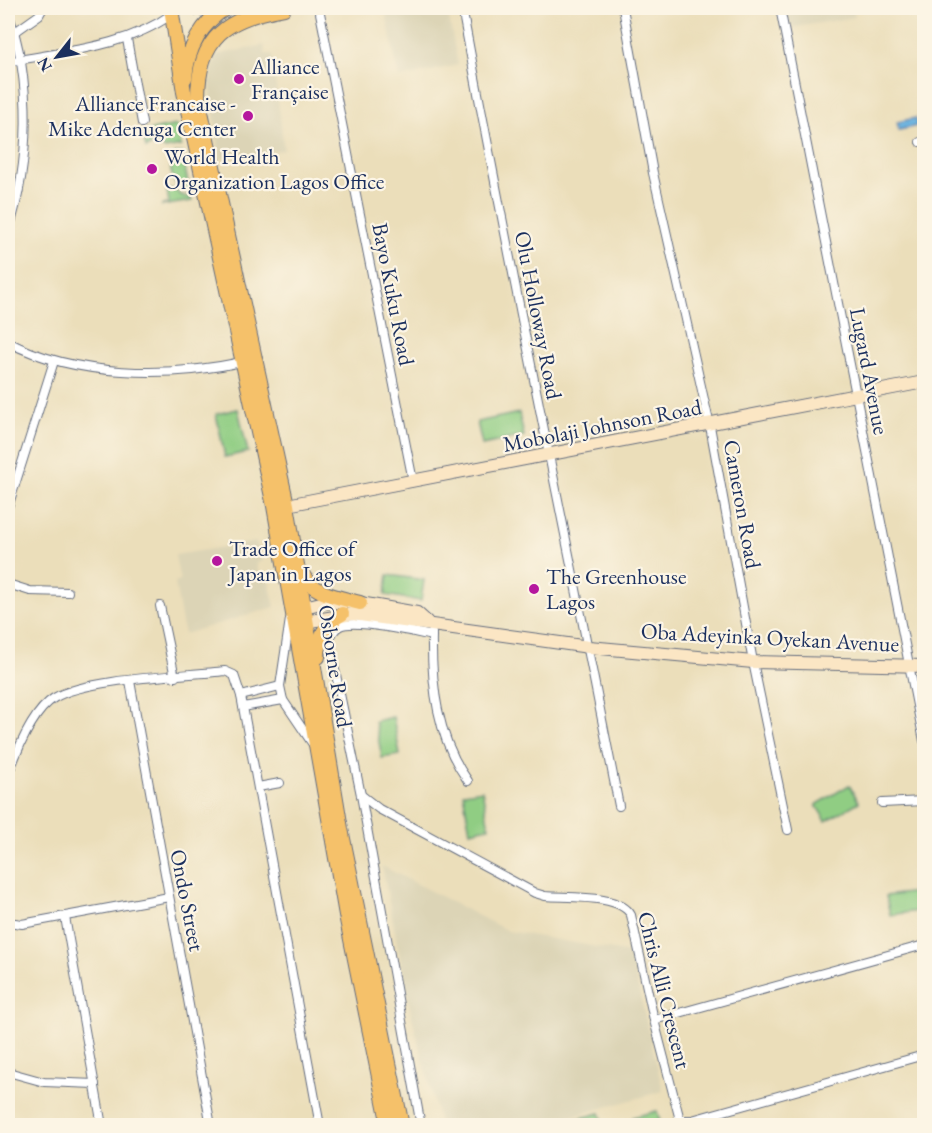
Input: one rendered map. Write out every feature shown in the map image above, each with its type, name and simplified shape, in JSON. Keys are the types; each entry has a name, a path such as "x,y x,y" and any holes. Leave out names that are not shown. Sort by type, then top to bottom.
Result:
{"main road":[{"path":"198,8 225,8"},
{"path":"184,92 186,68 195,41 203,28 225,8"},
{"name":"Osborne Road","path":"284,8 243,17 212,40 199,69 198,98 299,567 299,615 316,749 389,1125"},
{"name":"Osborne Road","path":"172,11 184,92 242,362 299,615 317,677 341,829 402,1125"},
{"name":"Mobolaji Johnson Road","path":"287,505 710,426 856,394 924,382"},
{"path":"299,567 305,580 321,592 360,603 417,613 431,628"},
{"path":"299,615 324,603 360,603"},
{"path":"317,677 319,643 323,630 342,614"},
{"name":"Oba Adeyinka Oyekan Avenue","path":"299,615 342,614 418,624 431,628 590,647 753,662 924,666"}],"street":[{"path":"15,32 39,15 43,8"},
{"name":"Bayo Kuku Road","path":"319,8 412,481"},
{"name":"Olu Holloway Road","path":"462,8 548,457 590,647 619,806"},
{"name":"Cameron Road","path":"623,8 653,173 710,426 753,662 788,830"},
{"name":"Lugard Avenue","path":"780,8 924,741"},
{"path":"8,62 127,39 149,29 172,11"},
{"path":"8,13 15,32 23,88 25,143 19,190 8,232"},
{"path":"127,39 142,123"},
{"path":"8,342 54,361 84,367 168,372 242,362"},
{"path":"8,507 54,361"},
{"path":"8,584 30,591 68,592"},
{"path":"160,606 175,677"},
{"path":"299,615 280,686 282,700 316,749"},
{"path":"421,1125 361,795 329,646 330,636 340,626 348,624 431,628 432,677 440,721 451,753 468,782"},
{"path":"8,776 22,740 53,699 78,689 130,681 230,671 241,696 321,1125"},
{"name":"Ondo Street","path":"130,681 211,1125"},
{"path":"241,696 280,686"},
{"path":"243,707 282,700"},
{"path":"258,787 280,783"},
{"name":"Chris Alli Crescent","path":"361,795 379,808 535,893 545,896 614,901 627,907 631,915 676,1113 682,1121 924,1055"},
{"path":"882,803 924,801"},
{"path":"8,922 22,924 169,897"},
{"path":"65,917 102,1125"},
{"path":"654,1020 924,945"},
{"path":"8,1072 44,1082 95,1084"}],"shaded area":[{"path":"385,8 447,8 458,65 399,78"},
{"path":"786,8 853,8 855,17 790,28"},
{"name":"Alliance Francaise - Mike Adenuga Center","path":"264,45 265,54 272,54 284,150 220,159 210,82 216,55"},
{"path":"256,542 263,561 256,563 259,575 267,573 275,607 184,634 175,583 180,581 175,555"},
{"path":"382,866 508,931 630,953 663,1091 552,1122 552,1125 440,1125 411,1013"}],"green space":[{"path":"177,125 181,146 165,149 156,142 146,148 142,132"},
{"path":"182,153 190,193 180,188 171,172 175,154"},
{"path":"173,189 191,198 192,201 161,206 169,203 167,190"},
{"path":"238,409 248,452 225,457 216,414"},
{"path":"519,413 524,436 482,445 477,422"},
{"path":"388,575 424,580 421,601 385,595"},
{"path":"393,717 400,755 382,758 375,721"},
{"path":"849,785 859,802 826,821 816,805"},
{"path":"482,790 489,827 470,831 463,793"},
{"path":"924,891 924,910 890,915 886,896"},
{"path":"657,1111 661,1125 635,1125 633,1117"},
{"path":"600,1113 604,1125 555,1125"}],"water":[{"path":"916,118 917,126 899,130 897,122"}],"waterway":[{"path":"900,1126 924,1119"}],"place":[{"name":"Alliance Française","path":"239,79"},
{"name":"Alliance Francaise - Mike Adenuga Center","path":"248,116"},
{"name":"World Health Organization Lagos Office","path":"152,169"},
{"name":"Trade Office of Japan in Lagos","path":"217,561"},
{"name":"The Greenhouse Lagos","path":"534,589"}]}
